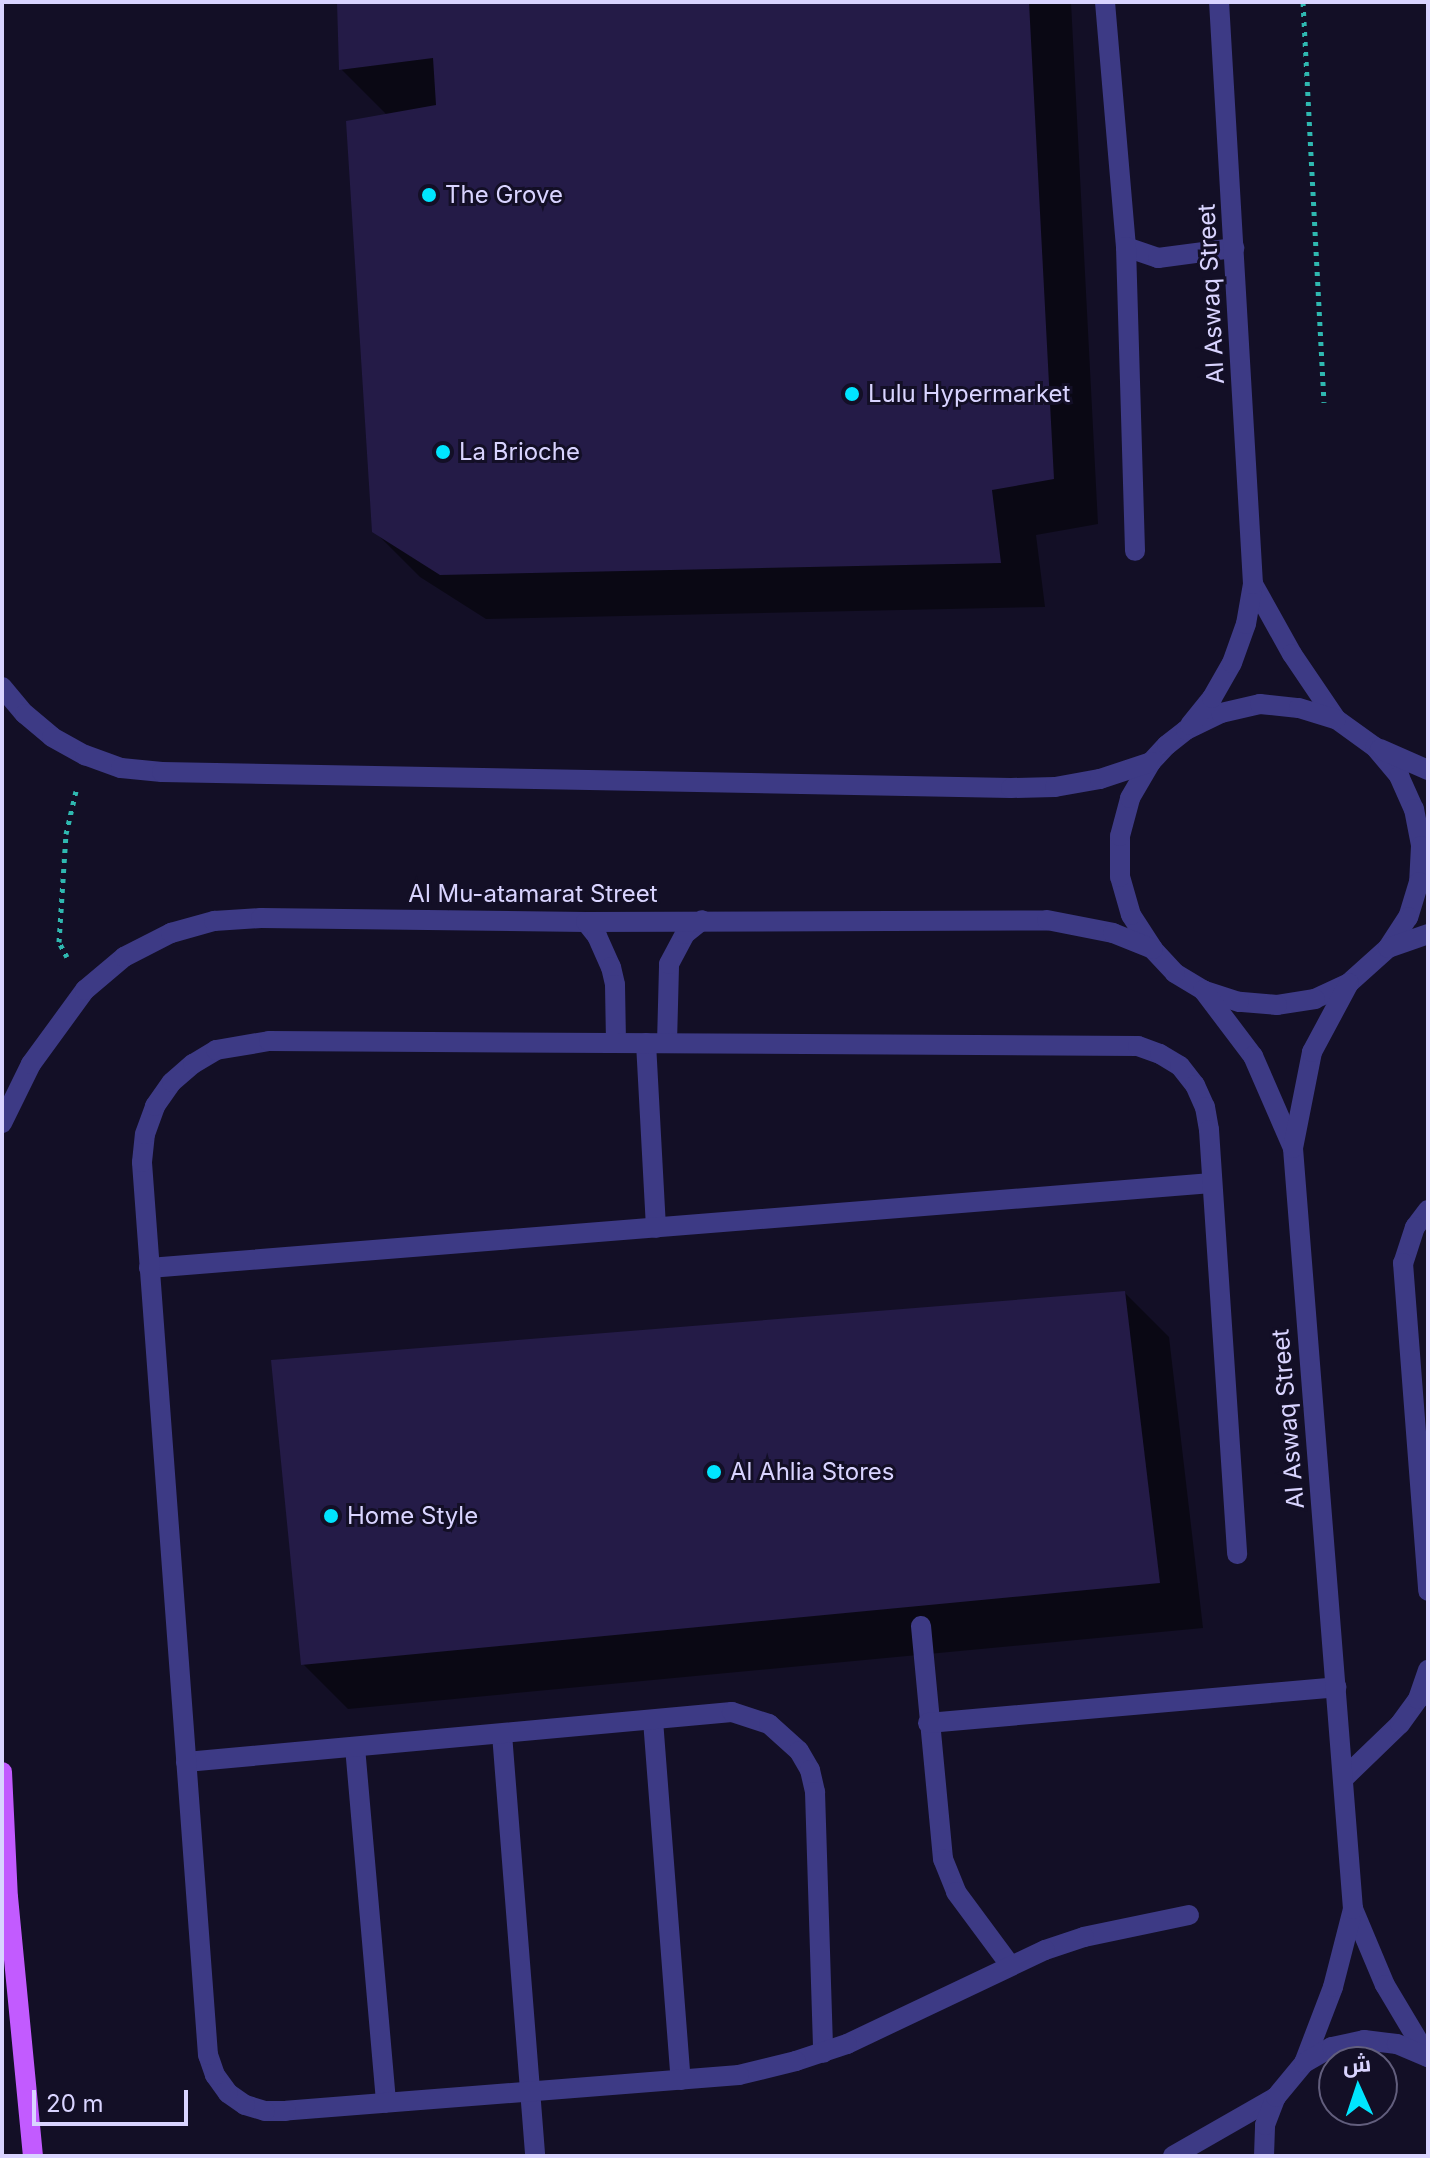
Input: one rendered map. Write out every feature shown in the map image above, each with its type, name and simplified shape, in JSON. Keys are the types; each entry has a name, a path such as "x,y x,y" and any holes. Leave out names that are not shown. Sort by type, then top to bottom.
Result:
{"main road":[{"path":"2,1772 8,1897 33,2156"}],"street":[{"path":"1105,2 1126,247 1135,551"},
{"name":"Al Aswaq Street","path":"1186,730 1212,698 1232,663 1246,624 1253,584 1219,2"},
{"path":"1126,247 1158,258 1234,248"},
{"name":"Al Aswaq Street","path":"1253,584 1292,654 1336,719"},
{"path":"2,687 25,714 52,737 85,755 121,768 162,772 1011,788 1055,787 1100,779 1151,762"},
{"path":"1375,747 1399,776 1414,809 1421,846 1419,882 1408,917 1388,948 1349,983 1315,999 1277,1005 1239,1002 1203,990 1175,973 1153,949 1131,915 1120,877 1120,836 1130,798 1151,762 1186,730 1221,713 1260,704 1299,708 1336,719 1375,747 1428,770"},
{"name":"Al Mu-atamarat Street","path":"2,1123 31,1064 85,990 124,957 171,933 214,921 261,918 586,922 1047,920 1113,933 1153,949"},
{"path":"667,1043 669,964 685,934 702,920"},
{"path":"586,922 597,936 611,967 615,985 616,1043"},
{"path":"1388,948 1428,934"},
{"name":"Al Aswaq Street","path":"1349,983 1312,1052 1293,1148 1353,1909 1385,1985 1428,2057"},
{"name":"Al Aswaq Street","path":"1203,990 1253,1056 1293,1148"},
{"path":"1189,1915 1084,1937 1010,1965 914,2015 823,2053 739,2075 265,2111 245,2105 228,2093 215,2075 208,2055 149,1268 142,1162 145,1134 155,1106 172,1082 216,1050 269,1041 1138,1046 1160,1054 1180,1066 1195,1085 1205,1107 1237,1554"},
{"path":"646,1043 656,1228"},
{"path":"149,1268 1212,1183"},
{"path":"1428,1210 1415,1227 1403,1263 1428,1591"},
{"path":"921,1626 943,1859 956,1892 1010,1965"},
{"path":"1343,1779 1400,1724 1418,1699 1428,1670"},
{"path":"928,1723 1336,1687"},
{"path":"186,1762 732,1712 751,1716 785,1734 810,1770 815,1792 823,2053"},
{"path":"653,1720 681,2080"},
{"path":"502,1734 535,2156"},
{"path":"355,1747 386,2103"},
{"name":"Al Aswaq Street","path":"1304,2063 1333,1987 1353,1909"},
{"path":"1264,2156 1265,2125 1276,2097 1304,2063 1332,2047 1364,2040 1397,2044 1428,2057"},
{"path":"1173,2156 1276,2097"}],"path":[{"path":"1303,2 1324,402"},
{"path":"85,755 66,834 59,942 85,990"}],"building":[{"path":"337,2 1029,2 1054,479 992,490 1001,563 440,575 372,532 346,121 436,105 433,58 339,70"},
{"name":"Al Ahlia Stores","path":"1125,1291 1160,1583 301,1665 271,1360"}],"place":[{"name":"The Grove","path":"429,195"},
{"name":"Lulu Hypermarket","path":"852,394"},
{"name":"La Brioche","path":"443,452"},
{"name":"Al Ahlia Stores","path":"714,1472"},
{"name":"Home Style","path":"331,1516"}]}
